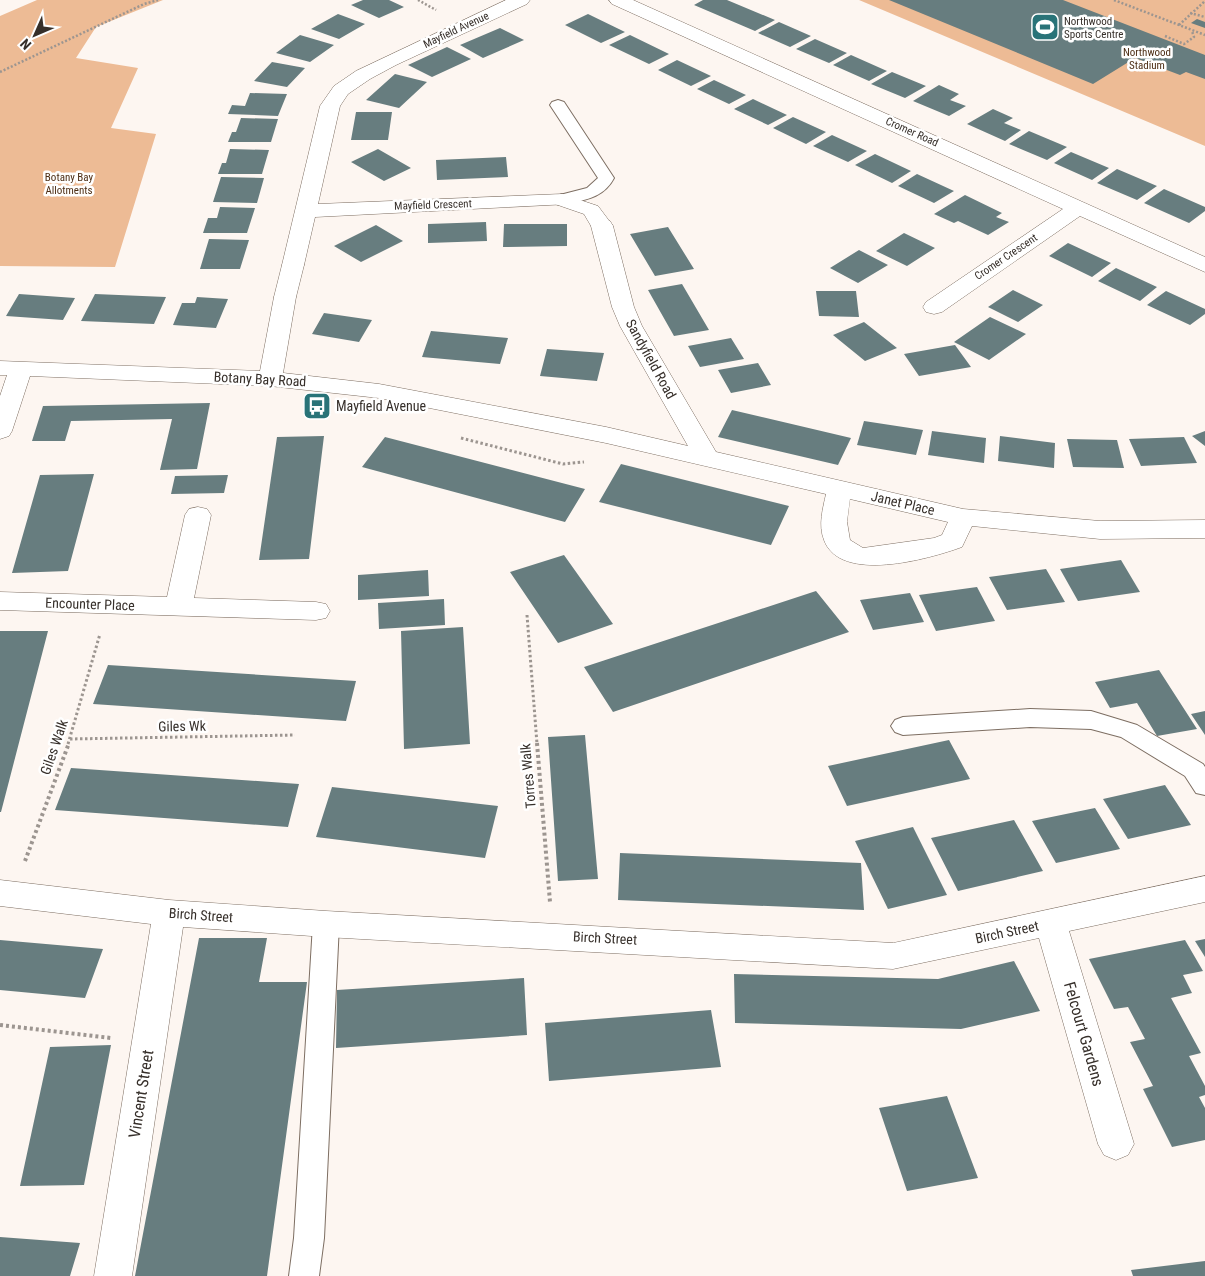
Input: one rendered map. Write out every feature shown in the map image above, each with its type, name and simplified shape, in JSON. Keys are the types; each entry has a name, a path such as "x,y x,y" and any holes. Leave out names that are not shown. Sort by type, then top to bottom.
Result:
{"street":[{"name":"Mayfield Avenue","path":"270,379 285,297 330,106 341,90 363,75 521,0"},
{"name":"Cromer Road","path":"618,0 1205,265"},
{"name":"Mayfield Crescent","path":"305,211 562,200"},
{"name":"Sandyfield Road","path":"562,200 591,210 602,226 623,307 631,326 707,458"},
{"name":"Cromer Crescent","path":"934,306 1079,207"},
{"name":"Botany Bay Road","path":"10,368 318,382 379,391 606,434"},
{"path":"0,431 10,368"},
{"name":"Janet Place","path":"606,434 963,517 1100,530 1205,529"},
{"path":"838,489 834,530 835,539 846,552 854,556 863,557 939,547 953,541 963,517"},
{"path":"179,606 198,515"},
{"name":"Encounter Place","path":"0,601 316,611"},
{"name":"Birch Street","path":"7,894 169,913 326,924 552,935 892,956 1205,889"},
{"name":"Vincent Street","path":"114,1276 169,913"},
{"name":"Felcourt Gardens","path":"1051,923 1116,1144"}],"lane":[{"path":"558,105 606,178 601,188 590,193 562,200"},
{"path":"904,726 1030,718 1090,720 1129,731 1194,770 1205,786"},
{"path":"304,1276 309,1228 326,924"}],"path":[{"path":"0,72 144,4 158,0"},
{"path":"1114,0 1205,35"},
{"path":"1179,25 1205,1"},
{"path":"1190,13 1205,18"},
{"path":"1165,36 1184,44 1194,37 1192,30"},
{"name":"Giles Walk","path":"7,894 70,739 109,604"},
{"name":"Torres Walk","path":"527,615 552,935"},
{"name":"Giles Wk","path":"70,739 295,735"},
{"path":"0,1025 149,1043"}],"green space":[{"name":"Botany Bay Allotments","path":"37,0 163,0 96,27 76,58 138,68 111,128 156,134 115,267 0,266 0,16"},
{"name":"Northwood Stadium","path":"859,0 1205,0 1205,146"}],"building":[{"path":"363,0 389,0 404,7 379,18 351,5"},
{"path":"703,0 727,0 775,20 755,31 694,5"},
{"name":"Northwood Sports Centre","path":"889,0 1063,0 1205,55 1205,79 1186,72 1180,75 1135,58 1093,84"},
{"path":"338,14 365,24 339,39 311,29"},
{"path":"588,14 625,32 601,43 565,25"},
{"path":"1197,19 1205,22 1205,28 1191,23"},
{"path":"779,22 811,36 790,47 758,33"},
{"path":"500,28 524,40 483,58 460,45"},
{"path":"300,35 334,45 310,62 276,53"},
{"path":"630,35 669,54 649,64 609,45"},
{"path":"815,39 847,53 829,63 796,49"},
{"path":"447,47 471,59 432,77 408,65"},
{"path":"851,55 887,71 869,81 833,65"},
{"path":"677,60 711,76 691,86 658,70"},
{"path":"272,62 305,68 287,87 254,81"},
{"path":"892,72 926,86 905,98 871,84"},
{"path":"395,74 427,82 399,108 366,100"},
{"path":"714,80 746,95 729,104 697,89"},
{"path":"939,85 959,94 950,100 966,106 949,116 913,101"},
{"path":"250,93 287,94 278,116 228,114 232,105 245,106"},
{"path":"753,99 787,115 768,125 734,109"},
{"path":"993,109 1013,118 1004,123 1021,130 1005,141 967,124"},
{"path":"356,112 392,112 388,140 351,140"},
{"path":"793,117 826,132 806,144 773,128"},
{"path":"241,118 278,119 271,142 228,142 232,132 236,132"},
{"path":"1029,131 1067,147 1047,160 1009,144"},
{"path":"832,135 867,151 848,162 813,146"},
{"path":"230,149 269,150 262,174 218,174 222,163 226,163"},
{"path":"378,149 411,168 384,181 351,162"},
{"path":"1071,152 1109,168 1092,180 1054,163"},
{"path":"875,154 911,171 892,183 855,165"},
{"path":"506,157 508,177 437,180 436,160"},
{"path":"1117,169 1157,186 1137,200 1097,183"},
{"path":"917,174 954,191 934,203 898,186"},
{"path":"221,177 264,178 257,203 213,202"},
{"path":"1164,189 1205,207 1205,211 1189,223 1144,203"},
{"path":"965,195 1002,213 996,217 1009,222 988,235 958,221 954,223 934,214"},
{"path":"220,207 255,208 247,233 203,233 208,218 217,218"},
{"path":"486,222 487,241 428,243 428,224"},
{"path":"504,224 567,224 567,246 503,247"},
{"path":"376,225 403,241 361,262 334,246"},
{"path":"668,227 694,269 655,276 630,234"},
{"path":"904,233 935,248 907,266 876,251"},
{"path":"209,239 249,240 240,269 200,269"},
{"path":"1068,243 1111,263 1092,277 1049,256"},
{"path":"859,250 888,265 858,283 830,268"},
{"path":"1116,268 1157,287 1140,301 1098,281"},
{"path":"682,284 709,330 674,336 648,290"},
{"path":"1013,290 1043,305 1018,322 988,307"},
{"path":"816,291 856,291 859,317 819,316"},
{"path":"1166,291 1205,309 1205,314 1190,325 1147,305"},
{"path":"19,294 75,298 63,320 6,316"},
{"path":"95,294 166,297 154,324 81,321"},
{"path":"197,297 228,299 216,328 173,325 182,303 195,303"},
{"path":"324,313 372,320 359,342 312,334"},
{"path":"990,317 1026,334 989,360 954,342"},
{"path":"864,322 897,348 865,361 833,335"},
{"path":"431,331 508,338 500,364 422,357"},
{"path":"731,338 744,359 700,367 688,346"},
{"path":"955,345 971,367 919,376 904,354"},
{"path":"547,349 604,353 597,381 540,376"},
{"path":"758,363 771,385 731,393 718,370"},
{"path":"210,403 197,469 160,470 172,419 71,421 65,441 32,441 43,406"},
{"path":"732,410 851,438 838,465 718,437"},
{"path":"864,421 923,430 916,455 857,445"},
{"path":"932,431 986,438 984,463 928,455"},
{"path":"1205,431 1205,446 1192,436"},
{"path":"324,436 309,559 259,560 277,437"},
{"path":"1000,436 1055,443 1054,468 998,461"},
{"path":"385,437 585,489 565,522 362,467"},
{"path":"1184,437 1197,463 1141,466 1129,439"},
{"path":"1067,439 1117,440 1124,468 1073,467"},
{"path":"621,464 789,506 771,545 599,502"},
{"path":"94,474 68,571 12,573 40,475"},
{"path":"228,475 224,493 171,494 175,476"},
{"path":"564,555 613,624 558,643 510,572"},
{"path":"1121,560 1140,592 1078,601 1060,569"},
{"path":"1046,569 1065,602 1007,610 989,577"},
{"path":"428,570 429,596 358,600 358,575"},
{"path":"977,587 995,621 936,631 919,595"},
{"path":"816,591 849,632 613,712 584,667"},
{"path":"910,593 924,622 873,630 860,600"},
{"path":"444,599 445,625 379,629 378,603"},
{"path":"463,627 470,744 404,749 401,631"},
{"path":"0,631 48,631 1,812 0,812"},
{"path":"108,665 356,681 346,721 93,704"},
{"path":"1159,670 1197,729 1157,736 1137,703 1110,708 1095,682"},
{"path":"1205,711 1205,735 1191,714"},
{"path":"585,735 598,879 558,881 548,737"},
{"path":"949,740 970,779 847,806 828,766"},
{"path":"71,768 299,784 288,827 55,810"},
{"path":"1165,785 1191,825 1128,839 1103,799"},
{"path":"332,787 498,806 485,858 316,837"},
{"path":"1095,808 1120,849 1056,863 1032,821"},
{"path":"1014,820 1043,871 958,891 931,838"},
{"path":"913,827 947,895 888,909 855,841"},
{"path":"620,853 861,863 864,910 618,900"},
{"path":"199,938 267,938 259,982 307,982 267,1276 135,1276"},
{"path":"1205,939 1205,957 1195,941"},
{"path":"0,940 103,949 85,998 0,990"},
{"path":"1185,940 1203,971 1183,975 1192,993 1171,998 1201,1053 1189,1056 1205,1086 1205,1095 1199,1097 1205,1108 1205,1140 1172,1147 1143,1089 1153,1086 1130,1042 1145,1039 1128,1007 1114,1009 1089,959"},
{"path":"1014,961 1040,1011 961,1029 735,1023 734,974 938,979"},
{"path":"524,978 527,1035 336,1048 337,990"},
{"path":"711,1010 721,1067 549,1081 545,1023"},
{"path":"111,1045 84,1185 20,1186 50,1047"},
{"path":"947,1096 978,1178 907,1191 879,1108"},
{"path":"0,1237 80,1243 70,1276 0,1276"},
{"path":"1205,1261 1205,1276 1133,1276 1131,1270"}],"place":[{"name":"Northwood Sports Centre","path":"1045,27"},
{"name":"Mayfield Avenue","path":"317,406"}]}
